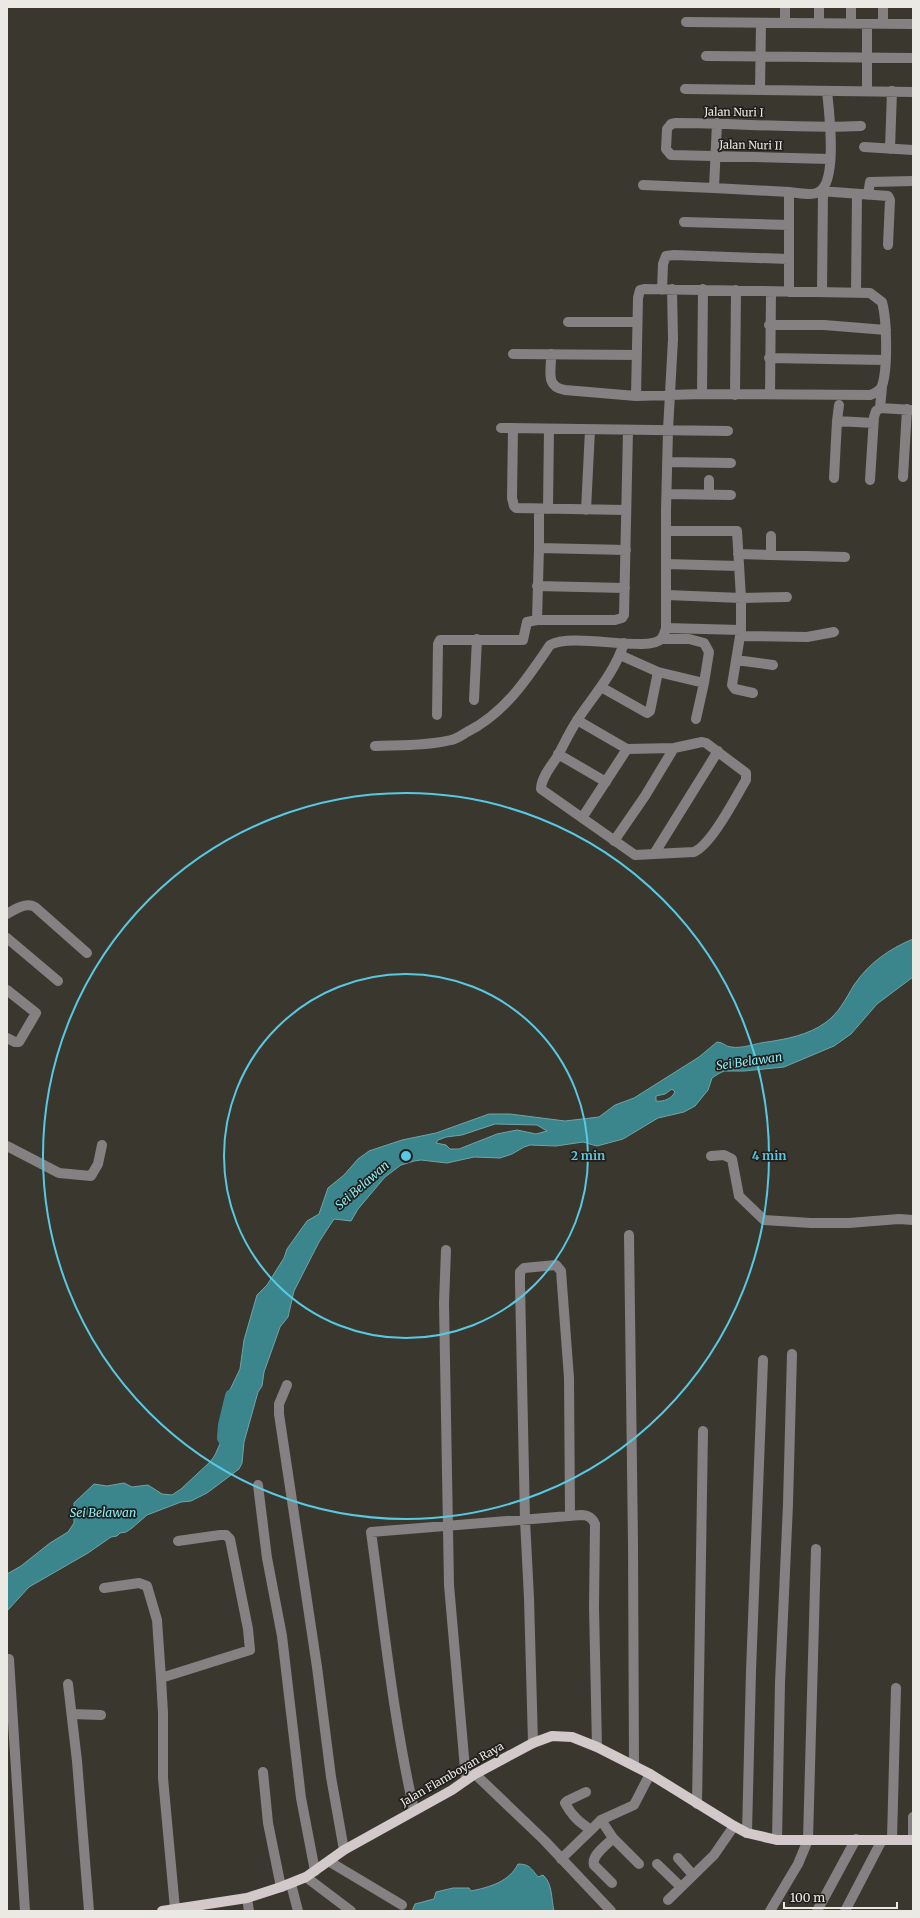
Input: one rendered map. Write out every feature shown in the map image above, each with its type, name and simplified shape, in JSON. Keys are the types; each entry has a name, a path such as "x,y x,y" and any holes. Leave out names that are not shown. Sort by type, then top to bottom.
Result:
{"main road":[{"name":"Jalan Flamboyan Raya","path":"162,1911 247,1898 286,1886 306,1877 330,1862 344,1850 452,1790 470,1777 533,1743 552,1736 563,1735 572,1737 597,1747 650,1774 697,1804 747,1833 777,1840 913,1840"}],"street":[{"path":"785,7 785,23"},
{"path":"819,7 819,23"},
{"path":"851,7 851,24"},
{"path":"883,7 883,24"},
{"path":"686,22 913,24"},
{"path":"760,90 761,23"},
{"path":"867,24 867,91"},
{"path":"706,56 913,58"},
{"path":"685,89 913,92"},
{"path":"822,291 822,192 828,181 831,128 827,91"},
{"path":"890,149 892,91"},
{"name":"Jalan Nuri I","path":"671,155 666,151 665,147 667,129 671,124 831,128 862,126"},
{"path":"714,188 717,124"},
{"path":"864,147 913,150"},
{"name":"Jalan Nuri II","path":"671,155 830,159"},
{"path":"868,195 869,182 913,180"},
{"path":"643,185 812,194 822,192 857,196 885,196 890,200 888,245"},
{"path":"789,192 789,292"},
{"path":"856,293 857,196"},
{"path":"684,222 789,225"},
{"path":"661,639 666,628 667,462 673,339 667,289 662,264 666,256 674,255 788,260"},
{"path":"702,394 703,289"},
{"path":"636,396 637,322 638,298 640,290 703,289 771,292 822,291 870,293 882,302 886,330 885,360 880,408 876,411 873,423 870,480"},
{"path":"735,395 736,290"},
{"path":"770,394 769,325 771,292"},
{"path":"568,322 637,322"},
{"path":"769,325 824,325 886,330"},
{"path":"513,354 637,355"},
{"path":"551,354 551,380 555,387 580,392 636,396 702,394 870,395 877,393 882,387"},
{"path":"769,358 885,360"},
{"path":"834,478 838,405"},
{"path":"880,408 910,410 903,477"},
{"path":"837,421 873,423"},
{"path":"501,428 728,431"},
{"path":"514,428 514,506 519,509 626,510"},
{"path":"537,620 539,548 544,509 549,428"},
{"path":"586,510 590,430"},
{"path":"437,715 438,644 440,640 523,640 528,622 537,620 619,619 624,615 628,430"},
{"path":"667,462 731,462"},
{"path":"709,480 709,494"},
{"path":"667,494 731,495"},
{"path":"666,531 737,531 741,598 740,633 733,688 753,693"},
{"path":"771,536 771,554"},
{"path":"539,548 626,550"},
{"path":"738,554 845,557"},
{"path":"666,564 738,566"},
{"path":"537,586 625,588"},
{"path":"667,595 741,598 787,596"},
{"path":"666,628 807,637 834,632"},
{"path":"474,700 477,639"},
{"path":"375,746 408,745 452,740 479,726 495,714 509,700 526,680 550,645 555,643 579,641 624,643 656,642 661,639 689,639 704,643 709,652 696,719"},
{"path":"577,720 627,749 674,748 702,742 706,743 746,773 747,776 710,837 699,849 694,852 635,855 541,789 542,784 577,720 601,687 620,655 624,643"},
{"path":"620,655 658,672 704,683"},
{"path":"736,660 773,665"},
{"path":"601,687 647,714 650,711 658,672"},
{"path":"614,841 645,796 674,748"},
{"path":"582,818 627,749"},
{"path":"654,854 718,751"},
{"path":"558,754 606,782"},
{"path":"7,914 25,905 30,905 87,952"},
{"path":"7,938 58,981"},
{"path":"7,990 36,1014 19,1042 15,1042 7,1038"},
{"path":"7,1146 59,1173 91,1176 98,1164 102,1145"},
{"path":"711,1156 724,1155 732,1158 739,1196 764,1220 811,1223 849,1223 899,1219 913,1220"},
{"path":"629,1236 634,1766"},
{"path":"446,1250 444,1303 449,1585 470,1777 544,1840 611,1911"},
{"path":"533,1743 529,1598 525,1520 520,1272 524,1268 554,1265 558,1266 561,1271 569,1378 570,1516"},
{"path":"777,1840 780,1683 789,1489 792,1354"},
{"path":"747,1833 751,1671 763,1360"},
{"path":"287,1385 279,1404 280,1414 317,1667 331,1777 344,1850"},
{"path":"697,1804 703,1431"},
{"path":"258,1485 266,1558 282,1636 301,1798 315,1871"},
{"path":"414,1810 403,1766 371,1532 570,1516 586,1515 592,1518 595,1524 597,1747"},
{"path":"161,1678 250,1650 248,1629 230,1539 226,1535 220,1535 178,1541"},
{"path":"770,1911 798,1864 808,1840 816,1548"},
{"path":"104,1588 139,1583 147,1586 157,1620 163,1713 163,1778 175,1909"},
{"path":"9,1659 25,1911"},
{"path":"68,1684 90,1911"},
{"path":"844,1911 887,1839 896,1688"},
{"path":"72,1714 101,1714"},
{"path":"263,1772 268,1823 286,1886 298,1911"},
{"path":"561,1859 601,1820 634,1805 650,1774"},
{"path":"586,1792 565,1803 577,1821 591,1830"},
{"path":"913,1817 913,1840"},
{"path":"601,1820 613,1838 639,1864"},
{"path":"668,1900 714,1855 734,1826"},
{"path":"612,1883 594,1865 593,1862 595,1857 613,1838"},
{"path":"817,1911 856,1839"},
{"path":"678,1858 693,1875"},
{"path":"330,1862 402,1905"},
{"path":"658,1864 681,1887"},
{"path":"306,1877 352,1911"},
{"path":"247,1898 249,1911"}],"water":[{"name":"Sei Belawan","path":"913,939 913,977 877,1004 851,1034 834,1046 784,1067 744,1071 724,1071 712,1078 708,1090 695,1106 684,1112 658,1118 623,1139 597,1146 583,1142 556,1146 530,1145 500,1158 474,1157 447,1163 421,1160 401,1165 385,1177 358,1209 351,1221 334,1219 319,1242 294,1291 288,1317 280,1327 264,1372 262,1386 258,1392 244,1442 242,1463 239,1469 207,1493 191,1501 181,1502 147,1515 126,1532 111,1537 88,1553 29,1587 7,1611 7,1574 21,1566 50,1543 68,1532 74,1523 74,1503 94,1484 107,1486 124,1483 132,1487 148,1485 162,1494 172,1495 181,1489 211,1461 223,1437 223,1424 228,1416 227,1396 240,1369 244,1340 257,1295 267,1285 284,1258 287,1249 307,1221 319,1214 328,1188 344,1175 358,1159 369,1151 402,1140 436,1133 489,1114 510,1114 565,1121 599,1117 615,1105 634,1098 699,1057 717,1042 729,1047 745,1047 797,1036 812,1031 825,1023 838,1011 854,985 873,963 896,947","holes":["672,1089 675,1092 669,1098 662,1101 656,1101 656,1096 665,1094","495,1124 537,1125 547,1131 536,1134 517,1130 497,1134 459,1149 450,1149 446,1145 436,1143 438,1140 446,1137 462,1135"]},
{"path":"518,1864 527,1866 538,1877 543,1875 549,1883 554,1911 412,1911 415,1904 434,1899 436,1892 453,1888 469,1888 471,1891 498,1883 510,1875"}],"waterway":[{"name":"Sei Belawan","path":"224,1438 225,1425 232,1396"}]}
